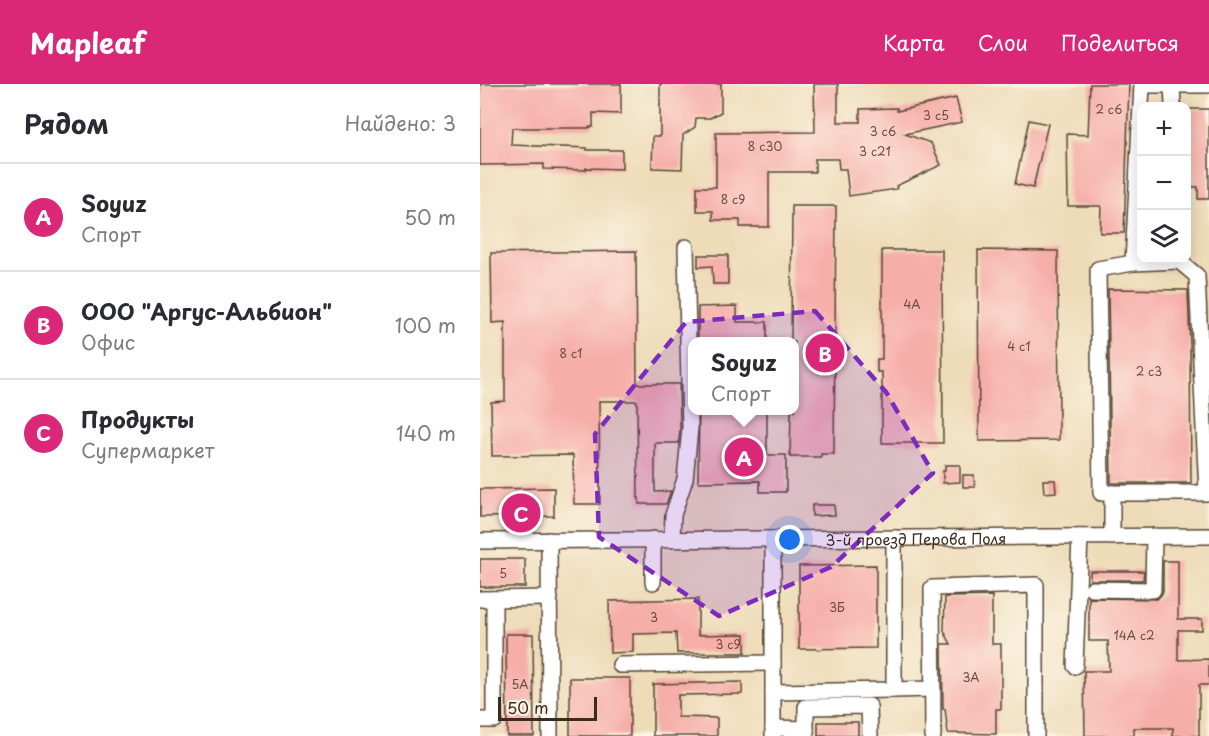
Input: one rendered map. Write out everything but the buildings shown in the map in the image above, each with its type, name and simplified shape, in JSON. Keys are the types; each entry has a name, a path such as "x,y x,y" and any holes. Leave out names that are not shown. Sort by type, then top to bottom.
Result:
{"street":[{"path":"1133,263 1142,85 1209,86"},
{"path":"1162,85 1171,102"},
{"path":"686,247 688,338"},
{"path":"1137,263 1098,269 1101,493 1207,493 1197,276 1184,264"},
{"path":"672,539 673,515 685,479 690,415"},
{"path":"1112,493 1112,537"},
{"path":"1092,589 1153,590 1154,536"},
{"name":"3-й проезд Перова Поля","path":"480,541 1209,536"},
{"path":"1075,666 1080,537"},
{"path":"894,538 894,690"},
{"path":"653,539 653,582"},
{"path":"773,539 773,732 806,733 806,707 869,706 870,736"},
{"path":"549,540 550,736"},
{"path":"933,736 933,588 1036,585 1036,736"},
{"path":"480,720 494,720 487,599 549,598"},
{"path":"620,665 773,663"},
{"path":"773,692 933,689"}],"highlighted area":[{"path":"815,311 886,392 933,473 831,567 719,616 599,537 595,434 686,322"}],"place":[{"name":"ООО \"Аргус-Альбион\"","path":"825,353"},
{"name":"Soyuz","path":"744,457"},
{"name":"Продукты","path":"521,513"}]}
